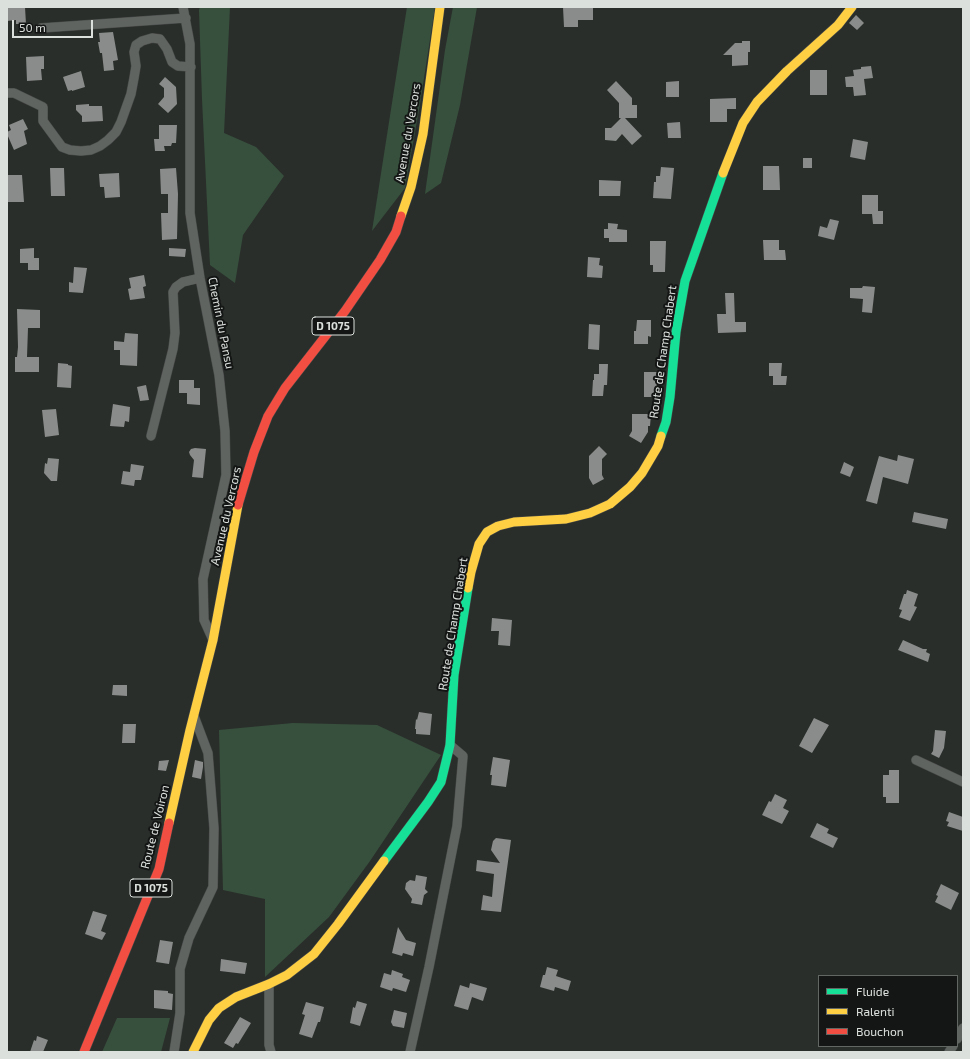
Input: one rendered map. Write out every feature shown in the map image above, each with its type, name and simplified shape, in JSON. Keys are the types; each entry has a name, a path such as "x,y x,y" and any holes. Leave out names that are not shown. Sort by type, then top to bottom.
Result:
{"street":[{"name":"Chemin du Pansu","path":"183,7 190,44 191,67 190,213 200,278 219,375 225,431 226,475 203,580 204,620 213,640"},
{"name":"Avenue du Vercors","path":"194,716 213,640 239,500 254,452 268,416 285,388 345,311 372,273 396,232 411,187 423,134 440,7"},
{"name":"Route de Champ Chabert","path":"193,1052 209,1020 219,1008 236,997 287,975 314,954 338,924 428,802 441,782 450,745 454,675 471,572 479,544 487,532 498,526 514,522 566,519 590,513 610,504 630,487 642,473 658,446 666,422 670,397 676,332 685,281 731,150 743,123 757,102 787,71 838,25 852,7"},
{"path":"41,28 186,18"},
{"path":"7,93 14,93 43,107 43,121 62,147 70,150 86,151 100,146 116,132 131,94 136,66 134,52 136,46 142,41 152,38 160,39 167,49 172,62 178,66 191,67"},
{"path":"151,436 173,349 175,333 173,292 176,287 183,282 200,278"},
{"path":"174,1052 180,1014 180,969 189,938 213,887 214,828 208,753 194,716"},
{"name":"Route de Voiron","path":"84,1052 159,869 194,716"},
{"path":"410,1052 429,967 457,826 464,756 450,745"},
{"path":"916,760 963,782"},
{"path":"269,984 269,1045 271,1052"},
{"path":"958,1037 963,1028"}],"green space":[{"path":"200,7 230,7 224,133 256,147 284,176 243,235 235,283 210,265 202,99"},
{"path":"407,7 435,7 405,188 372,231"},
{"path":"453,7 477,7 460,105 441,183 425,194 445,50"},
{"path":"293,723 377,725 441,755 370,861 329,917 265,977 265,899 223,890 219,730"},
{"path":"117,1018 170,1018 161,1052 102,1052"}],"building":[{"path":"7,7 25,7 26,24 16,24 16,20 7,21"},
{"path":"563,7 593,7 593,20 578,20 578,27 564,27"},
{"path":"856,15 864,23 857,30 849,23"},
{"path":"113,32 118,60 113,61 114,70 104,71 102,53 100,53 98,42 100,42 99,33"},
{"path":"742,41 750,41 748,65 732,66 732,55 723,55 735,43 742,43"},
{"path":"44,56 44,69 41,69 42,80 27,81 26,57"},
{"path":"871,66 873,78 864,79 866,95 854,96 853,87 846,87 845,77 854,76 853,70"},
{"path":"810,70 827,70 827,95 810,95"},
{"path":"81,71 85,87 68,91 63,77"},
{"path":"165,77 176,87 177,104 168,113 158,104 164,97 164,88 159,84"},
{"path":"616,81 632,98 632,105 637,105 637,118 625,118 642,136 632,145 622,134 616,141 605,140 605,128 611,128 621,118 619,118 619,103 607,90"},
{"path":"679,81 679,97 666,97 666,82"},
{"path":"736,98 736,109 727,109 727,122 710,122 710,99"},
{"path":"89,104 89,106 102,106 103,121 82,122 82,116 76,110 76,105"},
{"path":"23,119 28,129 24,131 27,144 14,150 7,134 7,132 11,130 9,125"},
{"path":"680,122 681,138 668,138 667,123"},
{"path":"159,125 177,125 176,143 172,143 171,146 164,146 165,151 155,151 154,139 159,139"},
{"path":"853,139 868,142 865,160 850,157"},
{"path":"803,158 812,158 812,168 803,168"},
{"path":"763,166 779,166 780,190 763,190"},
{"path":"661,167 674,168 671,199 653,198 654,182 656,182 656,176 660,176"},
{"path":"50,168 64,168 65,196 51,196"},
{"path":"176,168 178,194 177,239 162,240 161,213 168,213 168,194 161,194 160,169"},
{"path":"119,173 120,197 105,198 104,187 100,187 99,174"},
{"path":"7,175 22,175 24,202 8,202"},
{"path":"599,180 621,181 620,196 599,196"},
{"path":"862,195 878,195 878,211 883,211 883,224 873,224 872,214 862,214"},
{"path":"830,219 839,221 834,240 818,236 820,226 827,228"},
{"path":"608,223 618,224 617,229 627,230 627,242 609,242 609,238 604,238 604,229 608,229"},
{"path":"763,240 779,240 779,250 785,250 786,260 764,260"},
{"path":"650,241 666,241 665,272 653,272 653,265 650,265"},
{"path":"34,248 34,258 39,258 39,270 28,270 28,263 20,263 20,249"},
{"path":"169,248 186,249 185,257 169,256"},
{"path":"588,257 600,258 599,265 603,266 602,278 587,277"},
{"path":"74,267 87,268 83,293 69,292 69,282 73,283"},
{"path":"144,275 146,286 143,287 145,298 130,300 128,289 131,288 129,278"},
{"path":"863,286 875,287 872,313 862,312 863,299 850,298 850,288 862,288"},
{"path":"725,293 734,293 735,322 746,322 746,332 718,333 717,314 726,314"},
{"path":"17,309 40,310 40,328 28,328 27,357 39,357 39,372 15,372 15,357 17,357 18,347"},
{"path":"637,320 651,320 651,337 648,336 648,344 634,344 634,331 636,331"},
{"path":"589,324 600,325 599,350 588,349"},
{"path":"125,333 138,334 137,366 120,365 120,350 114,350 114,341 124,342"},
{"path":"58,363 72,366 71,388 57,387"},
{"path":"769,363 782,363 781,376 787,376 786,385 773,385 773,376 769,376"},
{"path":"599,364 608,364 607,385 604,385 603,396 592,396 594,374 599,374"},
{"path":"644,372 657,372 657,397 644,397"},
{"path":"179,380 194,380 194,388 200,388 200,405 187,404 187,393 179,393"},
{"path":"146,385 149,400 140,401 137,387"},
{"path":"113,404 130,407 129,422 125,421 124,427 110,426"},
{"path":"56,409 59,435 45,437 42,410"},
{"path":"632,414 651,414 648,432 641,443 629,436 632,431"},
{"path":"599,446 607,454 602,459 602,475 604,479 593,485 589,478 589,456"},
{"path":"191,449 206,449 203,478 192,477 194,460 189,452"},
{"path":"898,455 914,459 908,484 883,477 877,504 866,501 879,456 897,461"},
{"path":"48,458 59,459 57,481 51,481 44,473 45,463 47,464"},
{"path":"844,462 854,467 850,477 840,473"},
{"path":"131,464 144,466 141,480 135,480 134,486 121,484 123,471 130,472"},
{"path":"914,512 948,519 946,529 912,522"},
{"path":"907,590 918,594 914,606 917,607 910,621 899,617 902,610 899,609 904,594 906,594"},
{"path":"492,618 512,620 510,646 498,645 499,631 491,631"},
{"path":"903,640 923,649 927,649 926,652 930,654 928,662 898,650"},
{"path":"113,685 127,685 127,696 112,695"},
{"path":"419,712 432,714 430,735 416,734 416,719 417,720"},
{"path":"814,718 829,725 812,753 799,746"},
{"path":"123,724 136,724 135,743 122,743"},
{"path":"935,730 946,731 944,748 939,758 931,754 933,751"},
{"path":"493,757 510,760 506,787 491,785 492,775 490,775"},
{"path":"169,760 166,771 158,770 159,761"},
{"path":"195,760 203,762 201,779 192,777"},
{"path":"889,770 899,770 899,803 886,803 886,797 883,797 883,775 889,775"},
{"path":"775,794 787,800 783,808 789,811 782,824 762,815 769,801 771,802"},
{"path":"949,812 963,817 963,831 947,826 949,822 946,821"},
{"path":"817,823 829,829 827,833 838,838 833,848 810,837"},
{"path":"496,838 511,840 501,912 481,910 483,895 492,897 494,874 476,871 477,860 500,863 491,850 493,841"},
{"path":"416,875 427,877 425,889 428,892 424,895 422,905 411,903 412,899 405,889 406,883 410,880 415,881"},
{"path":"941,884 959,893 951,910 935,902 938,896 936,895"},
{"path":"93,911 107,915 101,931 106,933 102,940 85,934"},
{"path":"398,927 406,940 416,943 413,956 403,953 402,956 392,953"},
{"path":"160,940 173,942 169,964 156,962"},
{"path":"221,959 247,963 245,974 220,971"},
{"path":"547,967 558,970 556,976 571,981 568,991 555,987 554,991 540,987"},
{"path":"392,970 403,974 402,977 410,980 406,992 393,988 392,991 380,987 384,973 391,975"},
{"path":"470,983 487,988 483,1001 472,997 468,1010 454,1006 460,985 469,988"},
{"path":"154,990 168,991 168,993 173,994 172,1010 154,1008"},
{"path":"357,1001 367,1004 360,1026 350,1023 353,1007 355,1008"},
{"path":"306,1002 324,1007 320,1022 318,1022 312,1038 299,1034 305,1015 302,1014"},
{"path":"394,1010 407,1013 404,1028 393,1026 391,1022"},
{"path":"240,1017 251,1023 238,1044 236,1043 233,1048 224,1043"},
{"path":"37,1036 48,1040 43,1052 30,1052 34,1040 36,1041"}],"traffic: fast":[{"path":"661,436 666,422 670,397 676,332 685,281 723,173"},
{"path":"384,861 441,782 450,745 454,675 468,588"}],"traffic: slow":[{"path":"401,216 411,187 423,134 440,7"},
{"path":"723,173 743,123 757,102 787,71 838,25 852,7"},
{"path":"468,588 479,544 487,532 498,526 514,522 566,519 590,513 610,504 630,487 642,473 658,446 661,436"},
{"path":"169,823 190,730 213,640 238,505"},
{"path":"193,1052 209,1020 219,1008 236,997 287,975 314,954 384,861"}],"traffic: jam":[{"path":"238,505 254,452 268,416 285,388 345,311 380,260 396,232 401,216"},
{"path":"84,1052 159,869 169,823"}]}
